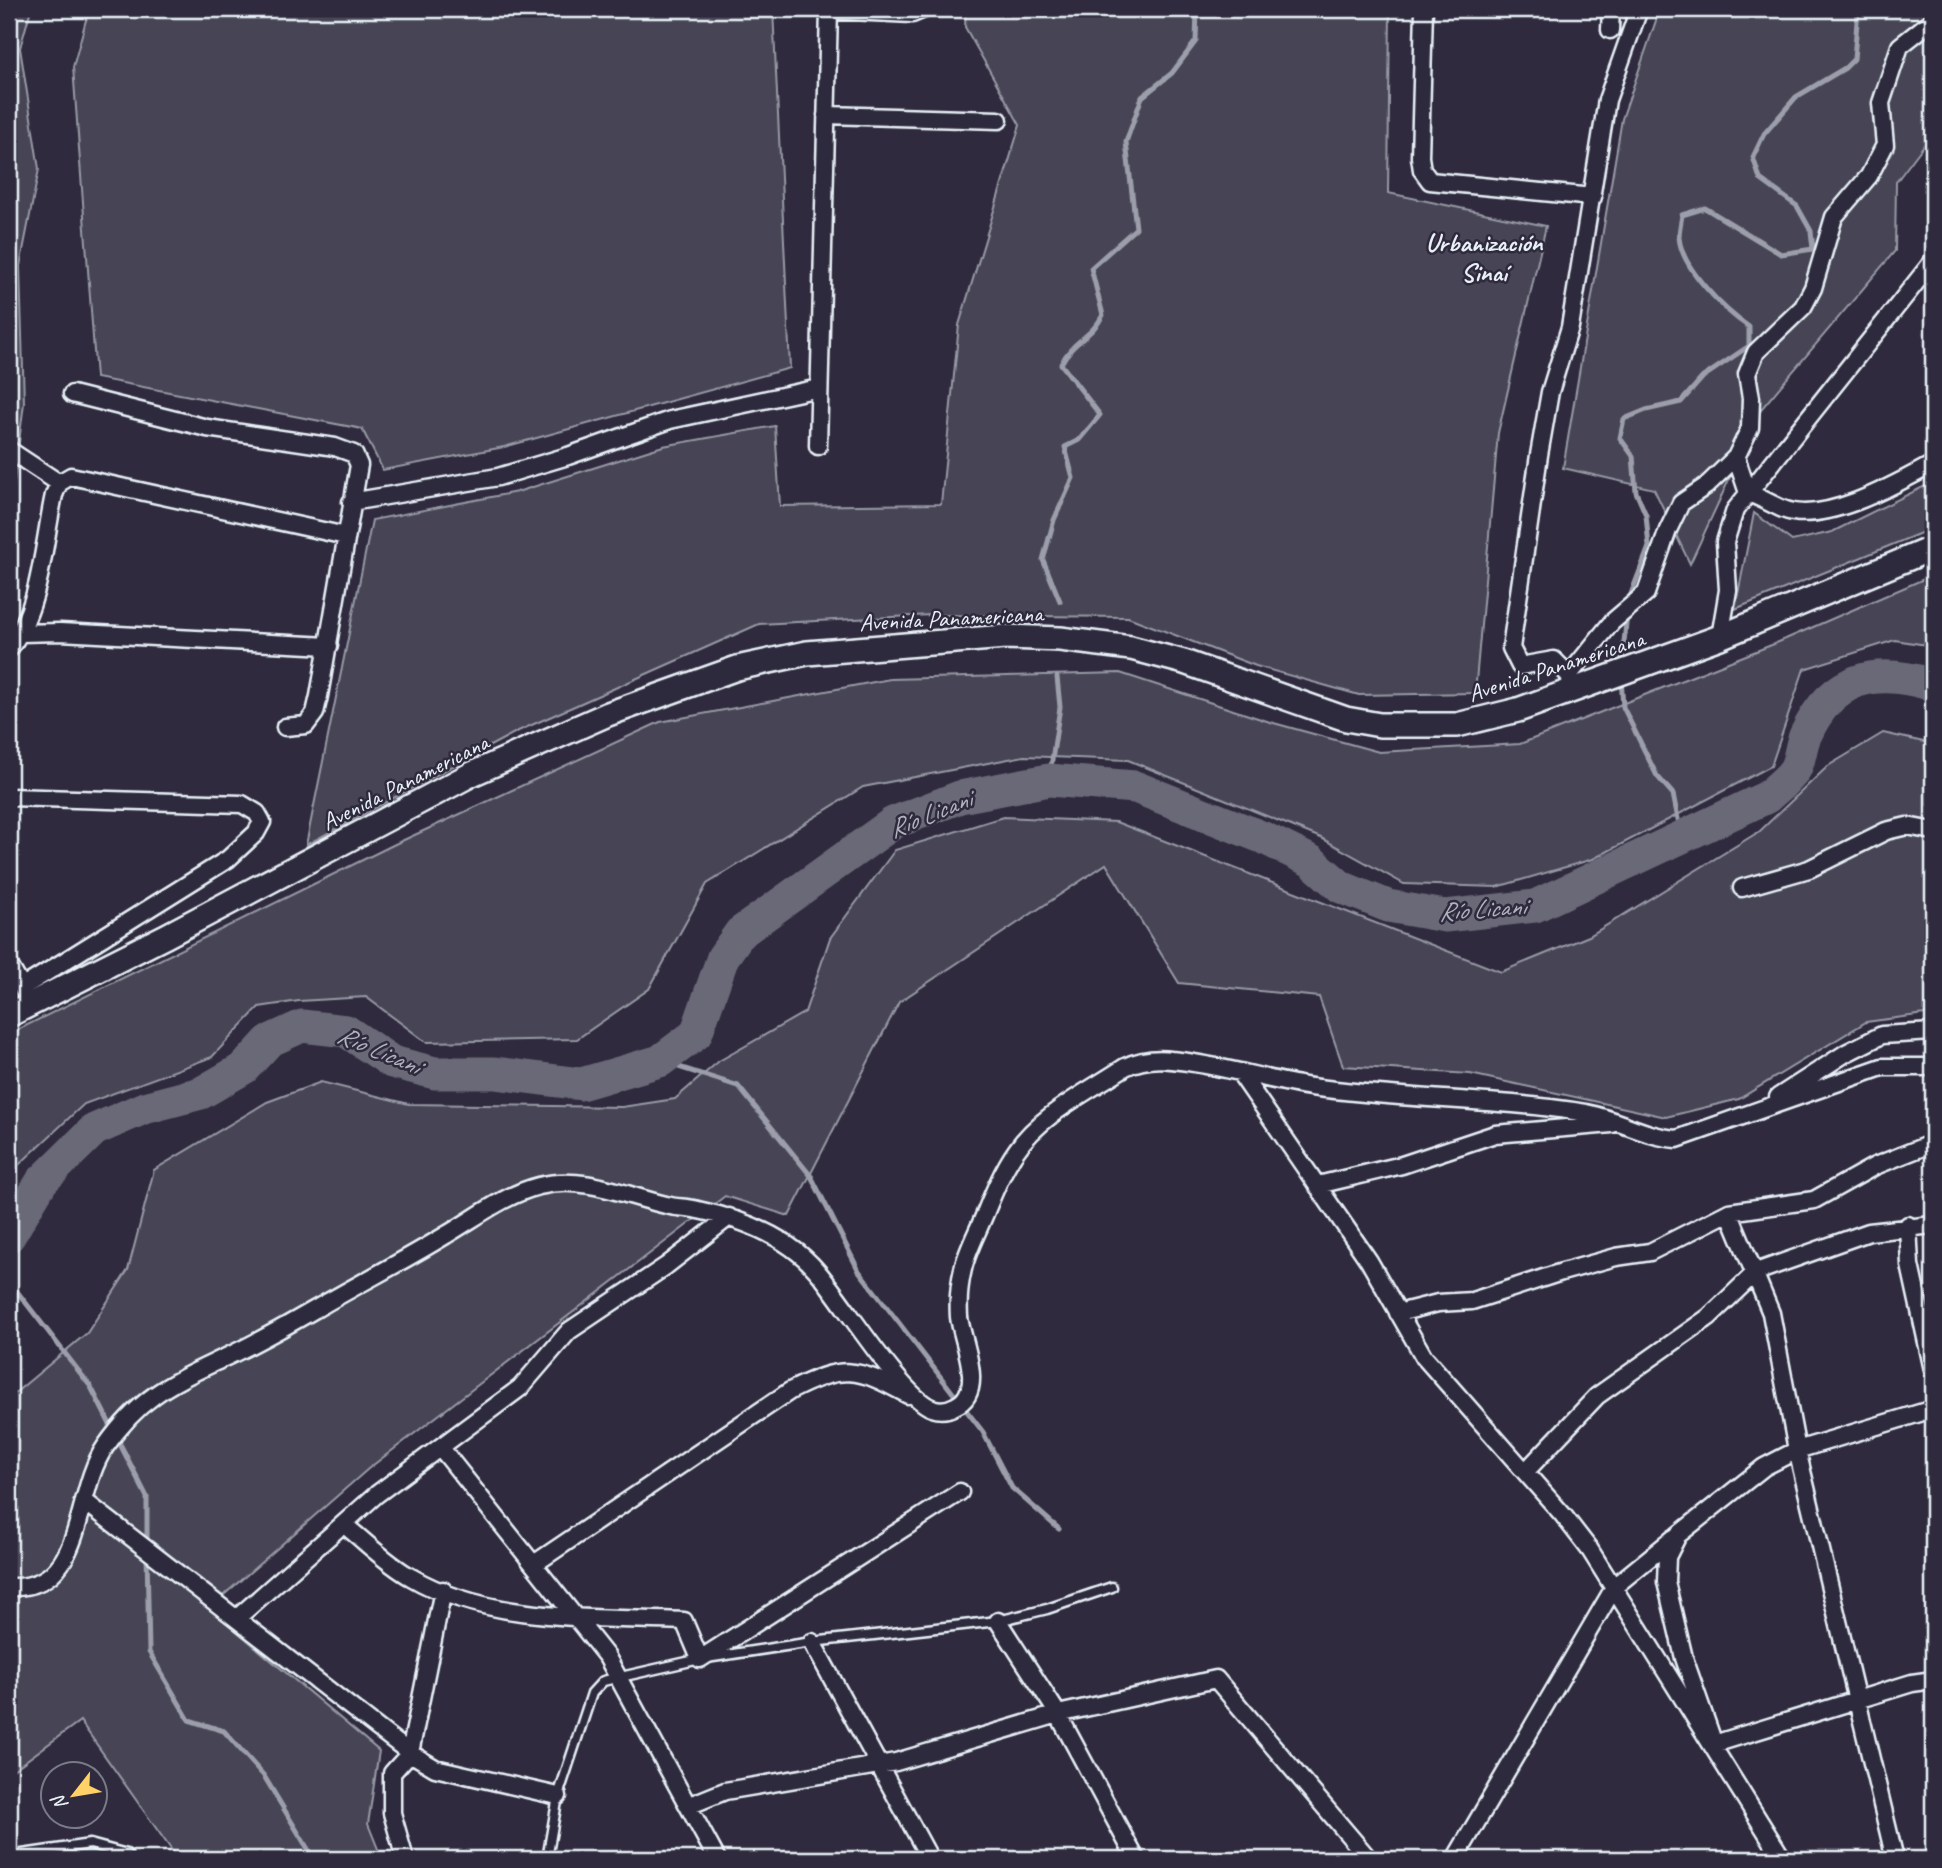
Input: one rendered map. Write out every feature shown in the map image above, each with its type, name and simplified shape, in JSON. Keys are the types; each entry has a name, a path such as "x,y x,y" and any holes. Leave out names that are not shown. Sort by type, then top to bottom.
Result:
{"main road":[{"name":"Avenida Panamericana","path":"9,1015 27,996 472,774 608,713 737,668 807,653 1005,637 1060,639 1131,648 1184,662 1346,719 1394,726 1433,726 1486,719 1574,685 1641,666 1720,637 1933,548"}],"street":[{"path":"818,446 829,10 912,14 924,9"},
{"path":"1424,9 1420,158 1422,170 1430,181 1593,197"},
{"path":"1610,30 1611,9"},
{"path":"1639,9 1607,100 1570,327 1550,392 1511,648 1520,666 1554,660 1574,685 1612,622 1646,593 1668,530 1681,503 1706,486 1736,457 1750,428 1751,398 1747,374 1756,352 1803,307 1813,288 1834,217 1869,176 1885,145 1881,103 1899,46 1933,19"},
{"path":"826,116 999,120"},
{"path":"1720,637 1728,590 1725,542 1735,510 1933,261"},
{"path":"351,502 498,477 670,420 819,388"},
{"path":"72,394 207,428 335,447 354,454 359,465 315,713 306,724 285,727"},
{"path":"9,450 60,483"},
{"path":"1736,457 1748,493 1783,510 1809,513 1851,503 1933,464"},
{"path":"9,649 21,633 34,592 54,495 60,483 71,476 346,536"},
{"path":"21,633 60,632 329,646"},
{"path":"9,797 242,804 257,813 262,822 256,833 228,859 27,996 9,964"},
{"path":"1742,888 1810,869 1886,831 1907,826 1933,831"},
{"path":"1750,1115 1846,1053 1882,1035 1933,1032"},
{"path":"534,1564 790,1391 814,1379 848,1371 863,1373 934,1409 945,1410 967,1398 971,1385 970,1366 959,1318 959,1288 964,1263 999,1181 1029,1135 1125,1067 1139,1060 1173,1060 1313,1087 1499,1101 1588,1114 1624,1123 1660,1138 1677,1139 1882,1067 1933,1067"},
{"path":"1240,1073 1369,1261 1424,1357 1563,1515 1615,1586 1783,1859"},
{"path":"1318,1185 1402,1165 1495,1133 1624,1123"},
{"path":"1398,1312 1438,1303 1472,1301 1616,1257 1650,1252 1729,1212 1814,1200 1875,1167 1933,1143"},
{"path":"9,1587 43,1583 58,1570 69,1551 83,1500 102,1451 127,1418 152,1394 267,1336 450,1233 484,1209 541,1185 600,1185 668,1206 693,1208 729,1217 775,1237 816,1269 869,1341 920,1401"},
{"path":"1729,1212 1771,1313 1797,1450 1895,1859"},
{"path":"237,1618 377,1494 520,1388 569,1331 666,1266 729,1217"},
{"path":"1526,1472 1597,1396 1709,1317 1756,1272 1858,1235 1908,1226 1933,1225"},
{"path":"1908,1226 1917,1304 1933,1370"},
{"path":"1454,1859 1615,1586 1764,1467 1797,1450 1933,1409"},
{"path":"440,1448 607,1657 718,1859"},
{"path":"343,1524 411,1577 489,1609 576,1617 684,1621 700,1659 960,1492"},
{"path":"83,1500 410,1753 435,1768 558,1796"},
{"path":"1678,1535 1667,1557 1666,1582 1684,1658 1713,1744"},
{"path":"405,1859 392,1813 392,1773 410,1753 443,1590"},
{"path":"998,1621 1058,1714 1136,1859"},
{"path":"812,1642 930,1859"},
{"path":"688,1806 725,1791 879,1765 1058,1714 1216,1679 1369,1859"},
{"path":"1713,1744 1912,1683 1933,1679"}],"lane":[{"path":"547,1859 558,1796 592,1693 603,1681 700,1659 812,1642 998,1621 1047,1609 1112,1587"},
{"path":"9,1856 90,1844 127,1854 129,1859"}],"shaded area":[{"path":"9,9 31,9 20,48 39,169 20,266 24,403 9,522"},
{"path":"89,9 773,9 790,368 504,447 383,470 362,429 96,378 73,67"},
{"path":"966,9 1390,9 1388,193 1546,226 1498,433 1475,693 1359,695 1256,666 1128,617 931,615 759,624 516,732 306,845 372,520 517,492 663,446 775,426 780,506 941,504 959,325 1020,125 965,27"},
{"path":"1660,9 1933,9 1933,133 1896,182 1895,251 1762,408 1690,564 1654,489 1563,468 1622,119"},
{"path":"1933,482 1933,528 1735,609 1754,513 1792,541 1832,532"},
{"path":"1933,575 1933,646 1895,640 1804,669 1771,766 1593,859 1497,887 1404,884 1321,838 1128,760 1024,756 863,787 707,884 649,989 577,1039 426,1042 366,997 299,1001 259,1007 212,1057 84,1104 9,1174 9,1034 395,844 660,722 890,679 1120,673 1270,722 1379,752 1520,744 1774,644"},
{"path":"1883,733 1933,744 1933,1013 1866,1022 1739,1099 1666,1117 1470,1074 1343,1066 1319,997 1179,983 1106,864 899,1002 789,1216 725,1196 368,1469 209,1608 379,1751 368,1824 382,1859 178,1859 80,1721 9,1773 9,1398 87,1333 128,1270 154,1170 267,1102 321,1082 409,1104 622,1107 675,1099 719,1061 805,1012 830,938 895,850 1003,817 1116,822 1501,972 1589,936 1760,831 1828,766"}],"waterway":[{"path":"1060,601 1043,560 1054,520 1073,478 1065,447 1079,440 1100,415 1061,364 1071,349 1093,329 1103,315 1091,268 1136,228 1126,142 1142,97 1172,73 1196,41 1197,9"},
{"path":"1628,602 1649,547 1646,515 1636,492 1633,456 1620,438 1624,419 1646,410 1681,402 1703,377 1749,346 1749,327 1717,300 1687,262 1679,237 1682,215 1705,208 1781,254 1813,249 1811,231 1797,206 1760,179 1753,157 1764,134 1796,97 1845,68 1854,59 1858,9"},
{"path":"1621,668 1627,615"},
{"path":"1049,780 1060,707 1057,677"},
{"name":"Río Licani","path":"9,1236 42,1181 94,1130 144,1108 201,1093 244,1068 269,1041 302,1026 346,1031 392,1062 435,1073 495,1073 581,1084 660,1061 696,1034 723,957 740,933 893,823 960,797 1049,780 1135,787 1264,838 1311,861 1341,887 1388,906 1445,916 1535,906 1767,797 1794,771 1804,738 1817,715 1829,699 1843,688 1874,677 1892,677 1933,685"},
{"path":"1621,678 1623,707 1657,776 1673,794 1682,839"},
{"path":"660,1061 738,1086 811,1176 859,1271 983,1432 1012,1488 1059,1529"},
{"path":"9,1281 91,1387 147,1497 147,1544"},
{"path":"147,1553 149,1652 189,1720 224,1731 264,1776 314,1859"}],"district":[{"name":"Urbanización Sinaí","path":"1484,257"}]}
